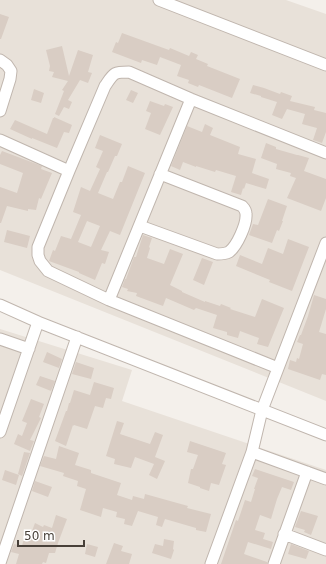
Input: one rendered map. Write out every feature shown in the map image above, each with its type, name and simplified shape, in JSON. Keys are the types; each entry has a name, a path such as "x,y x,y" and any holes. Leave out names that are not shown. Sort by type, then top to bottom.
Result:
{"street":[{"path":"159,0 326,65"},
{"path":"0,60 7,65 11,71 0,111"},
{"path":"278,368 109,300 48,271 40,261 38,247 105,86 113,74 130,72 191,99 326,153"},
{"path":"109,300 191,99"},
{"path":"0,140 69,171"},
{"path":"140,226 217,254 228,253 234,247 242,234 246,212 242,206 160,174"},
{"path":"211,564 252,452 262,410 326,243"},
{"path":"0,305 38,322 326,435"},
{"path":"1,425 38,322"},
{"path":"0,563 78,337"},
{"path":"0,339 29,349"},
{"path":"252,452 326,479"},
{"path":"274,564 306,472"},
{"path":"284,534 326,550"}],"shaded area":[{"path":"0,0 286,0 326,14 326,401 0,270"},
{"path":"0,329 132,370 122,401 326,470 326,564 0,564"}],"building":[{"path":"0,14 9,17 1,39 0,39"},
{"path":"122,33 169,50 170,48 189,56 191,52 198,55 196,59 208,64 207,66 240,79 232,98 199,85 198,87 188,83 189,80 177,76 181,65 160,57 157,65 142,60 141,63 112,52"},
{"path":"62,46 69,76 78,50 93,55 88,72 92,73 88,83 80,80 68,100 72,102 69,109 64,107 59,116 55,114 64,91 62,90 68,81 52,77 54,72 49,71 50,66 46,50"},
{"path":"253,85 280,94 281,92 292,96 290,101 315,107 314,110 326,113 326,132 322,143 313,140 317,128 302,124 305,114 287,109 282,119 272,115 277,102 250,93"},
{"path":"34,89 44,93 41,103 31,100"},
{"path":"131,90 138,93 133,103 126,100"},
{"path":"150,101 164,106 165,104 173,107 160,135 145,129 151,113 146,111"},
{"path":"54,117 72,125 69,133 64,132 57,148 10,129 15,120 47,134"},
{"path":"205,124 213,128 210,135 240,147 238,154 256,159 252,173 269,179 266,189 246,183 241,195 231,192 236,176 216,170 215,172 196,167 183,162 180,170 171,166 187,126 202,132"},
{"path":"100,135 122,144 98,193 113,199 128,166 145,173 120,235 110,231 101,250 109,252 105,264 102,263 95,280 79,272 49,261 61,236 71,239 81,215 73,212 81,187 90,191 100,169 96,167 103,151 95,148","holes":["87,221 100,226 91,247 78,242"]},
{"path":"266,143 276,147 276,149 309,158 304,171 326,179 326,198 321,211 287,198 296,178 290,176 291,173 276,169 277,164 261,158"},
{"path":"2,151 42,166 41,169 52,173 41,199 39,198 36,210 28,209 28,211 7,206 0,223 0,187 17,193 23,173 0,164 0,155"},
{"path":"268,199 287,206 279,231 277,230 272,243 249,235 253,224 258,225"},
{"path":"7,230 30,236 27,248 4,242"},
{"path":"143,235 152,238 147,258 164,264 170,249 183,254 170,285 182,292 205,302 220,306 221,304 231,308 230,309 255,317 262,299 284,308 268,347 257,344 259,338 240,331 238,338 227,335 227,332 213,328 217,315 196,308 194,310 166,298 163,306 136,296 137,293 127,291 128,289 122,287 134,257 136,257"},
{"path":"288,239 309,247 292,291 236,266 240,255 262,264 268,248 283,254"},
{"path":"202,258 213,262 204,285 193,280"},
{"path":"314,295 326,299 326,309 319,332 326,334 326,375 322,374 320,380 288,369 290,360 296,362 297,358 299,359 303,344 297,342 308,316"},
{"path":"47,352 62,359 59,368 43,362"},
{"path":"76,362 94,368 91,379 72,374"},
{"path":"40,376 55,381 51,391 36,385"},
{"path":"94,382 114,388 111,399 106,398 103,408 95,406 87,429 73,425 66,446 55,441 74,390 90,395"},
{"path":"31,399 44,404 39,417 41,418 30,440 34,441 30,451 14,444 18,434 22,436 27,423 22,421"},
{"path":"117,421 124,423 120,434 150,444 155,432 163,435 155,457 165,461 157,479 149,475 154,464 135,457 131,468 114,464 115,459 106,456"},
{"path":"190,441 226,453 222,464 226,465 219,485 211,483 209,491 188,483 191,469 193,469 198,455 187,452"},
{"path":"59,446 79,453 75,465 91,470 91,473 121,483 117,495 132,500 133,496 144,499 145,494 188,506 187,508 211,514 206,532 165,519 162,527 156,525 158,517 138,511 132,526 124,524 125,519 116,517 117,512 103,508 101,517 80,510 86,489 77,486 78,481 63,476 64,473 40,466 44,456 56,459"},
{"path":"24,452 30,453 22,476 18,474"},
{"path":"255,469 294,482 291,490 282,487 271,519 260,515 255,530 265,533 263,539 273,542 271,549 248,542 244,554 267,562 267,564 221,564 236,520 238,521 245,500 251,502 258,478 252,476"},
{"path":"5,470 19,475 16,485 2,480"},
{"path":"35,481 52,487 48,497 32,491"},
{"path":"301,511 318,516 311,535 304,532 305,530 295,527"},
{"path":"56,515 67,519 55,553 49,553 46,563 16,564 19,554 11,552 14,544 22,546 24,538 29,539 35,523 43,527 44,525 52,528"},
{"path":"164,539 174,541 174,550 171,559 152,553 155,544 163,546"},
{"path":"114,543 123,546 121,551 132,554 129,564 106,564"},
{"path":"87,544 98,547 95,557 85,554"},
{"path":"291,544 309,551 306,559 288,554"}]}
